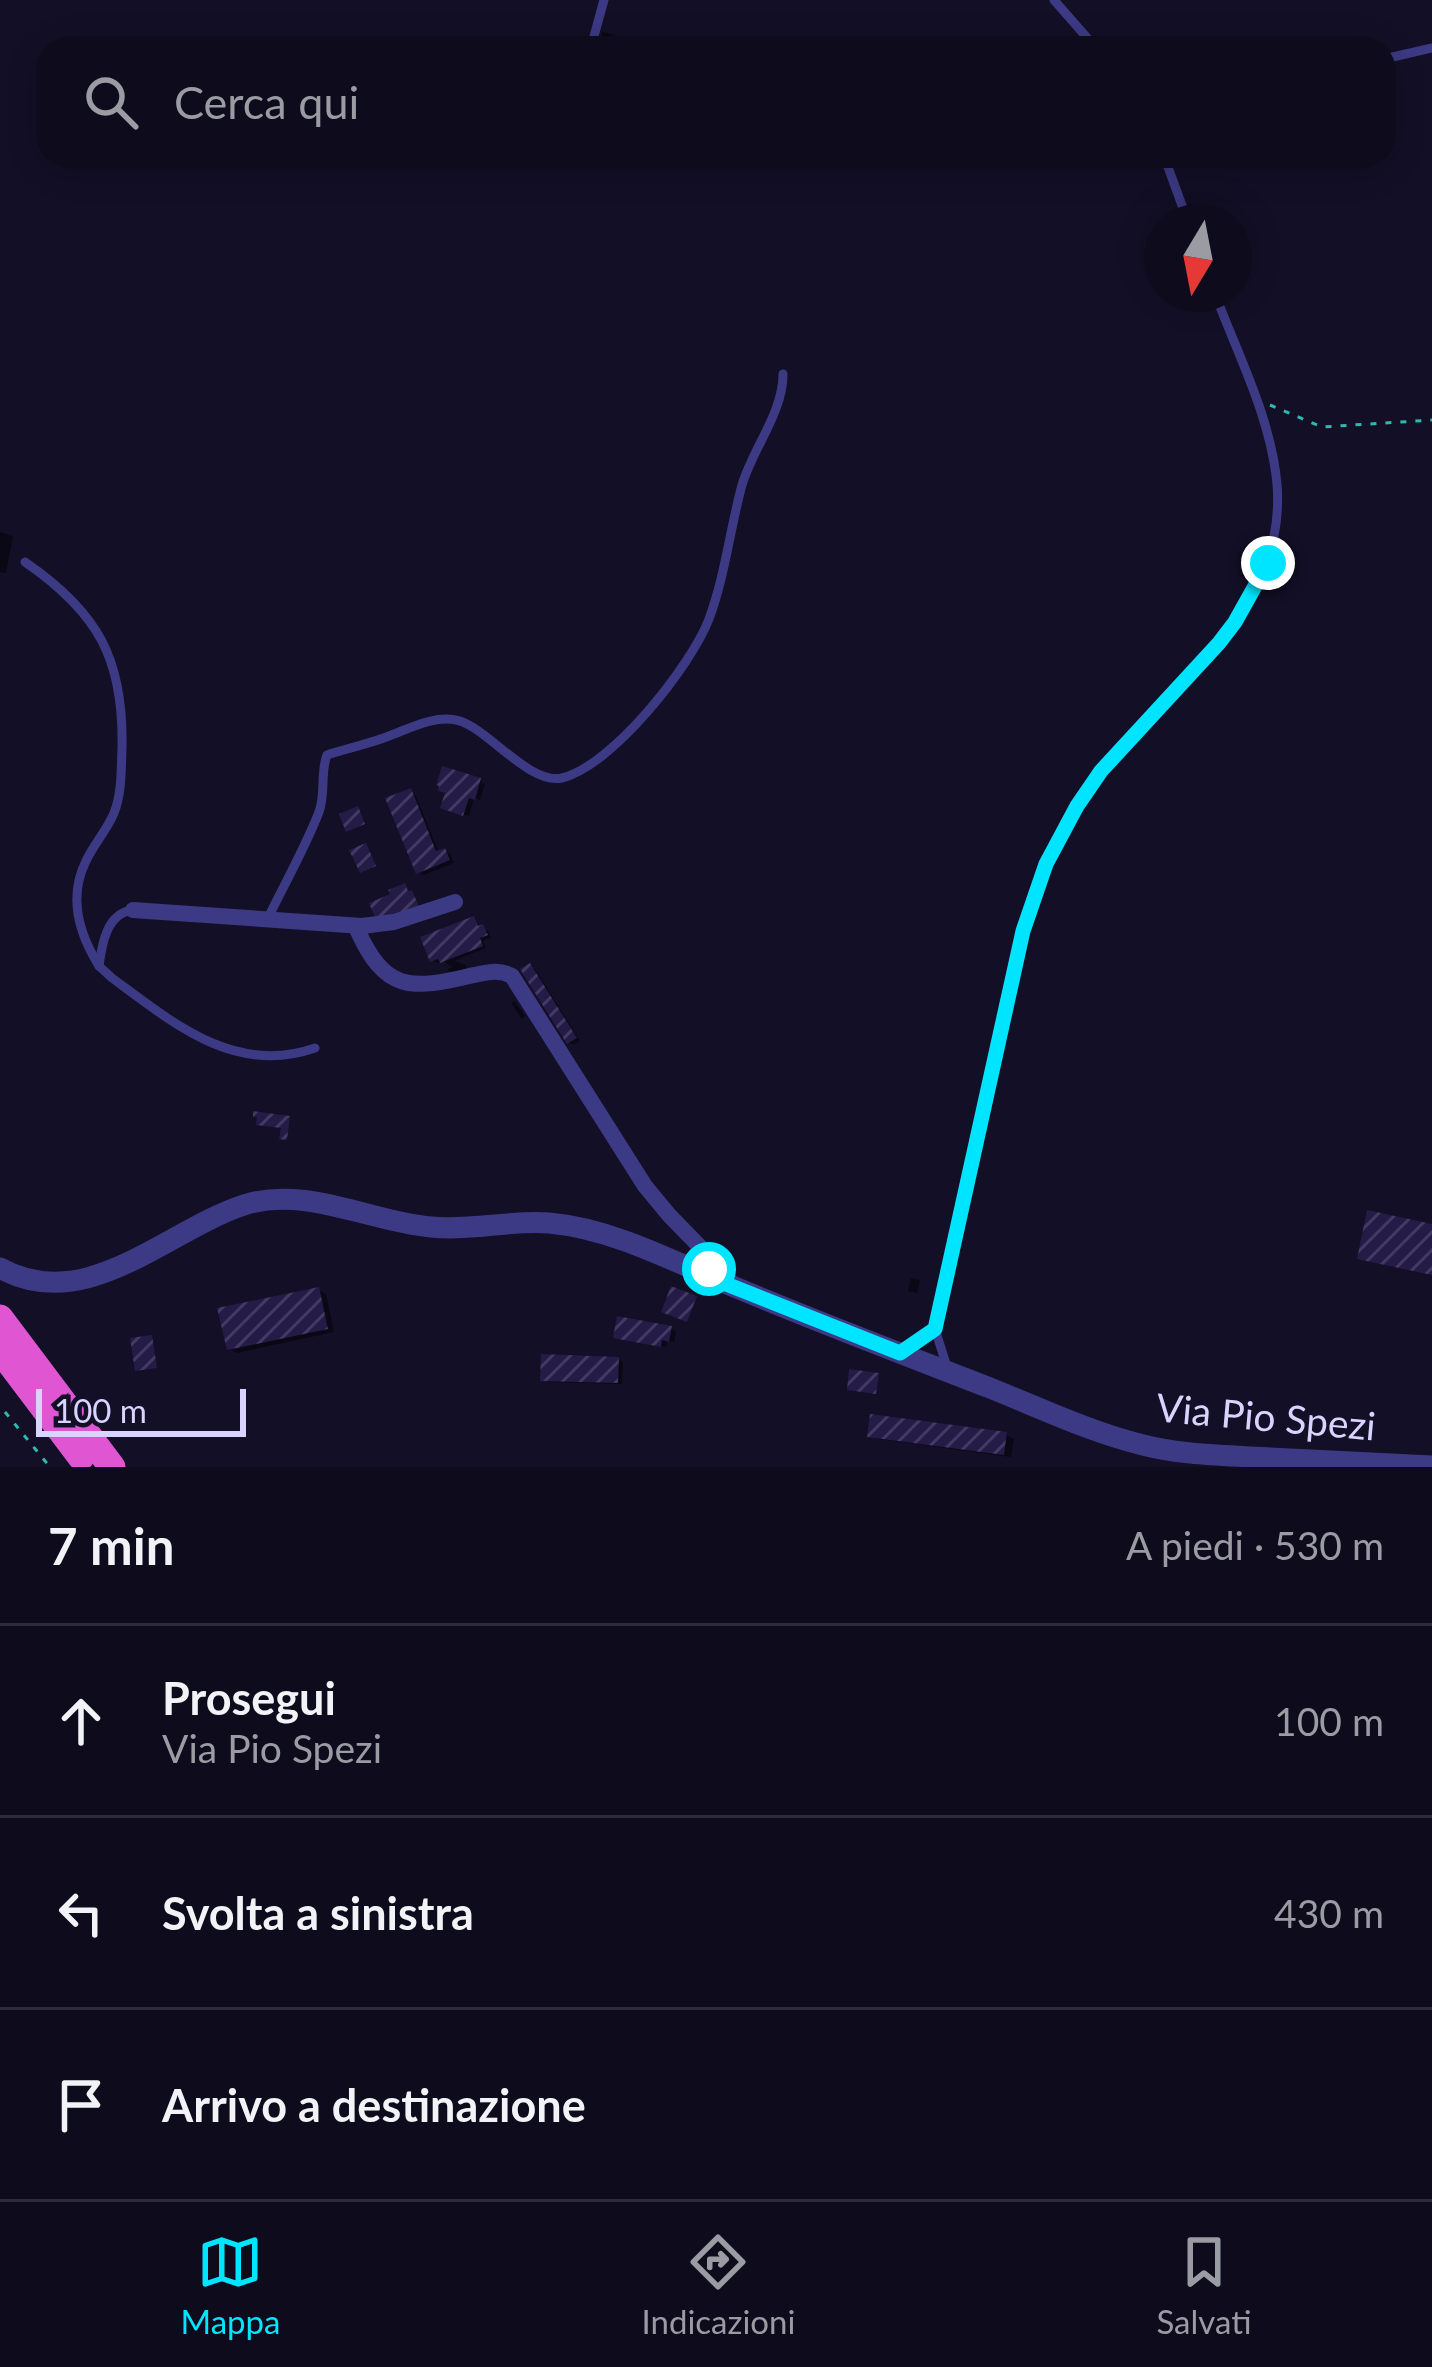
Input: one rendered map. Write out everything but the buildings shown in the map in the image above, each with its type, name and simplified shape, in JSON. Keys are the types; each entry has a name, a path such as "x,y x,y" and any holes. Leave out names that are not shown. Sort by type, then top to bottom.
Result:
{"highway":[{"path":"0,1318 112,1467"},
{"path":"3,1354 89,1467"}],"street":[{"path":"134,910 356,926 394,922 455,902"},
{"path":"356,926 380,968 403,982 423,984 496,971 508,973 519,983 650,1192 704,1251 709,1262 706,1276"},
{"name":"Via Pio Spezi","path":"2,1269 27,1279 89,1277 243,1205 288,1199 431,1227 566,1225 625,1241 1142,1445 1220,1461 1432,1466"},
{"path":"1142,1445 1178,1467"}],"lane":[{"path":"593,36 604,0"},
{"path":"1054,0 1086,36"},
{"path":"1396,56 1432,48"},
{"path":"1168,168 1181,204"},
{"path":"948,1372 935,1329 1023,931 1046,864 1101,771 1219,643 1268,563 1277,519 1271,447 1222,312"},
{"path":"267,920 318,814 327,754 418,723 458,721 538,775 560,779 595,760 632,728 660,697 710,618 742,484 783,393 782,374"},
{"path":"25,562 90,621 108,651 118,683 120,790 114,814 82,868 76,893 79,920 99,966 136,996 216,1047 258,1056 292,1056 314,1048"},
{"path":"99,966 112,922 119,913 134,910"},
{"path":"900,1353 935,1329"}],"path":[{"path":"1255,398 1322,427 1432,420"},
{"path":"5,1412 50,1467"}],"route":[{"path":"709,1269 706,1276 900,1353 935,1329 1023,931 1046,864 1101,771 1219,643 1268,563"}]}
